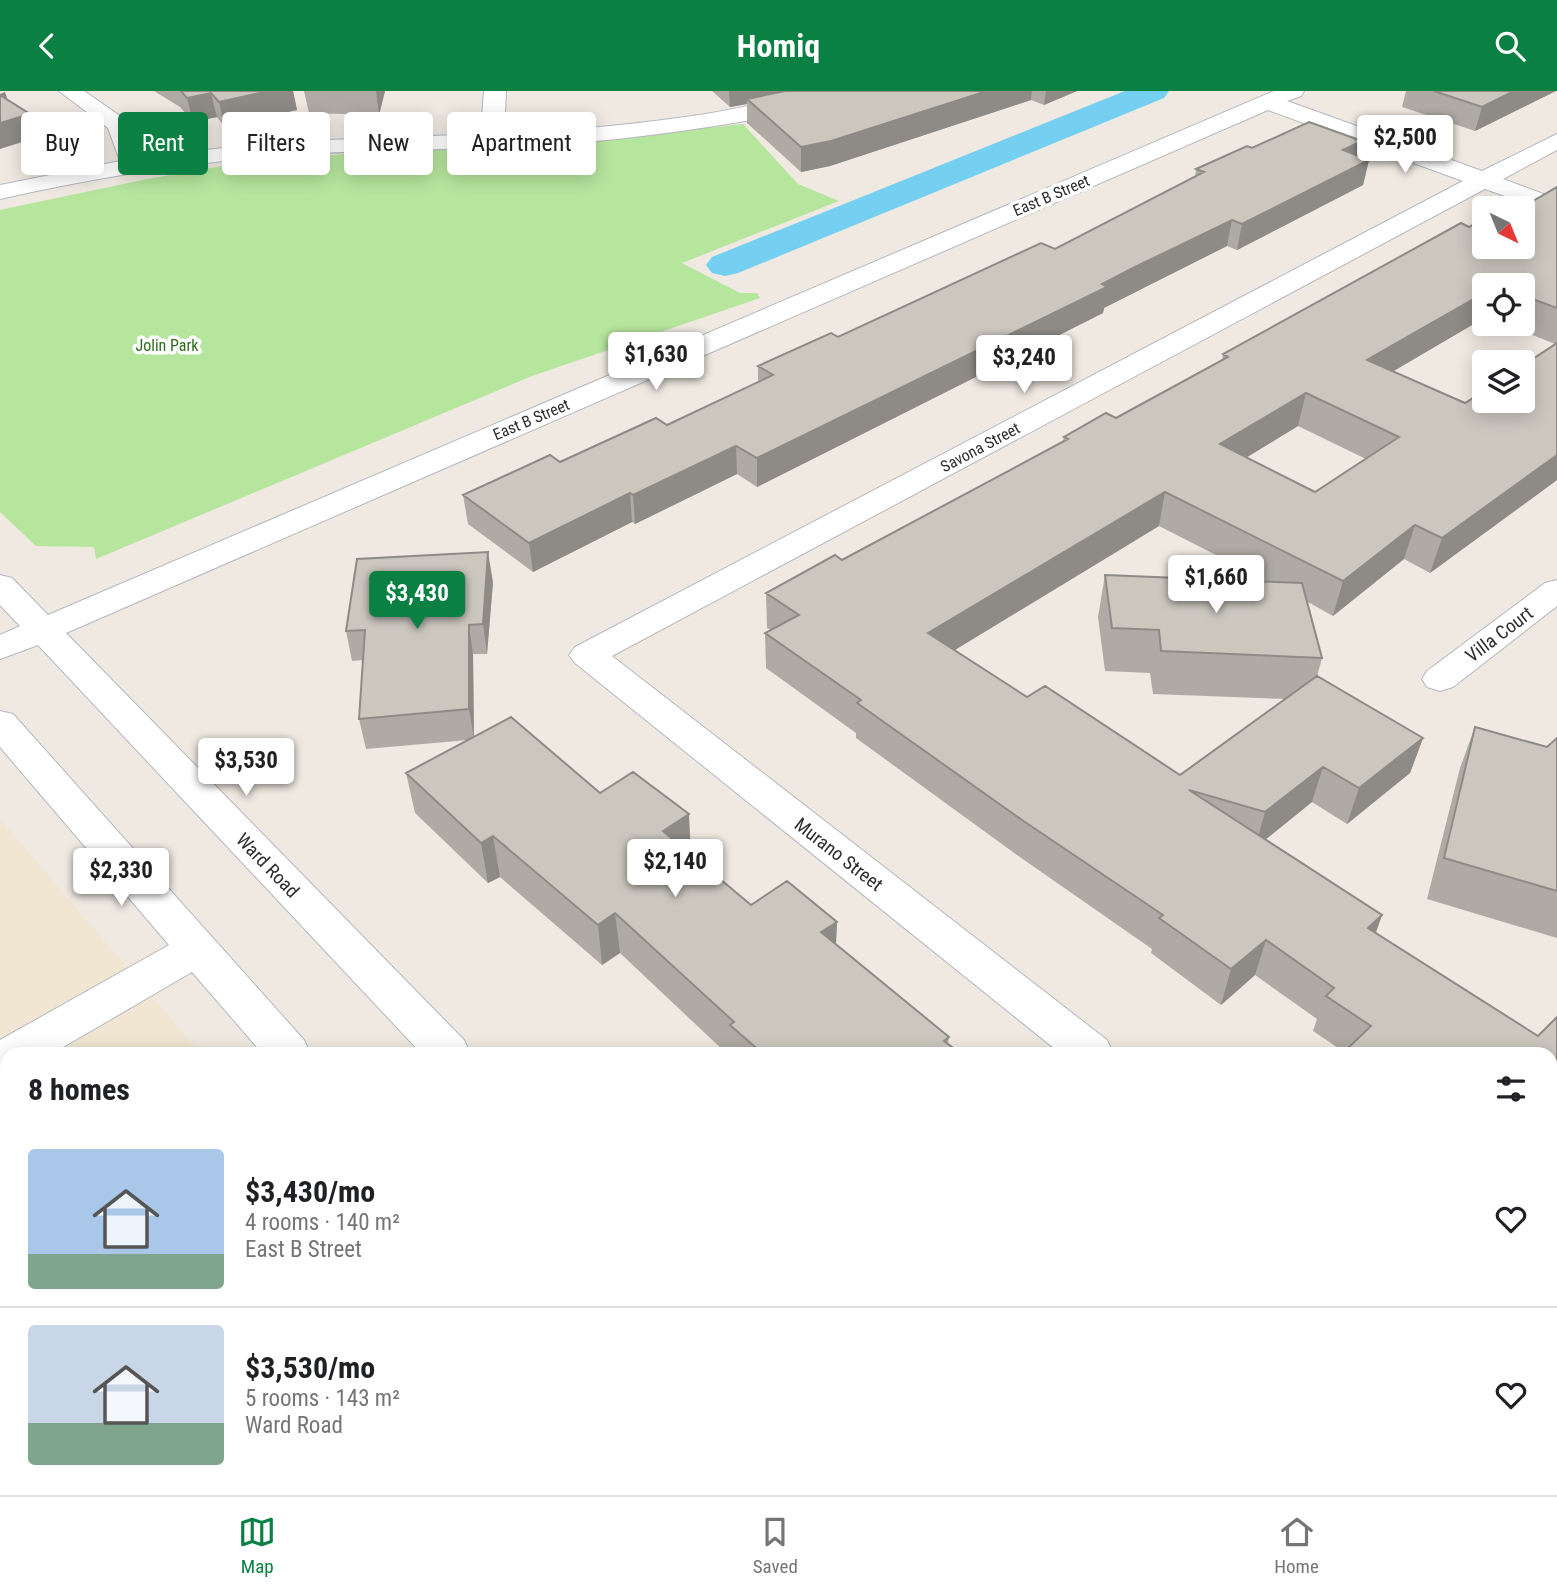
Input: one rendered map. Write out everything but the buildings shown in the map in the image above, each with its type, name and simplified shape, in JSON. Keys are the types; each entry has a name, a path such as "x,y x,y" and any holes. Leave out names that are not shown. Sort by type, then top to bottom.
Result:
{"street":[{"path":"70,91 118,125"},
{"path":"494,112 495,91"},
{"path":"596,133 629,131 763,110 854,91"},
{"path":"1280,96 1557,207"},
{"name":"East B Street","path":"0,648 1280,96"},
{"name":"Savona Street","path":"587,655 1557,141"},
{"path":"208,156 371,143 447,142"},
{"path":"0,191 118,168"},
{"name":"Ward Road","path":"0,585 442,1047"},
{"name":"Villa Court","path":"1440,679 1557,590"},
{"name":"Murano Street","path":"587,655 1083,1047"},
{"path":"0,723 283,1047"},
{"path":"26,1047 198,949"}],"shaded area":[{"path":"0,819 195,1047 0,1047"}],"green space":[{"name":"Jolin Park","path":"743,124 798,184 839,201 682,263 740,293 757,293 760,298 532,376 96,559 94,547 36,546 0,512 0,210 170,175 208,175 208,169 222,166 222,175 330,175 330,155 344,154 344,175 433,175 433,149 447,148 447,175 596,175 596,141"}],"waterway":[{"path":"725,265 1153,91"}]}
